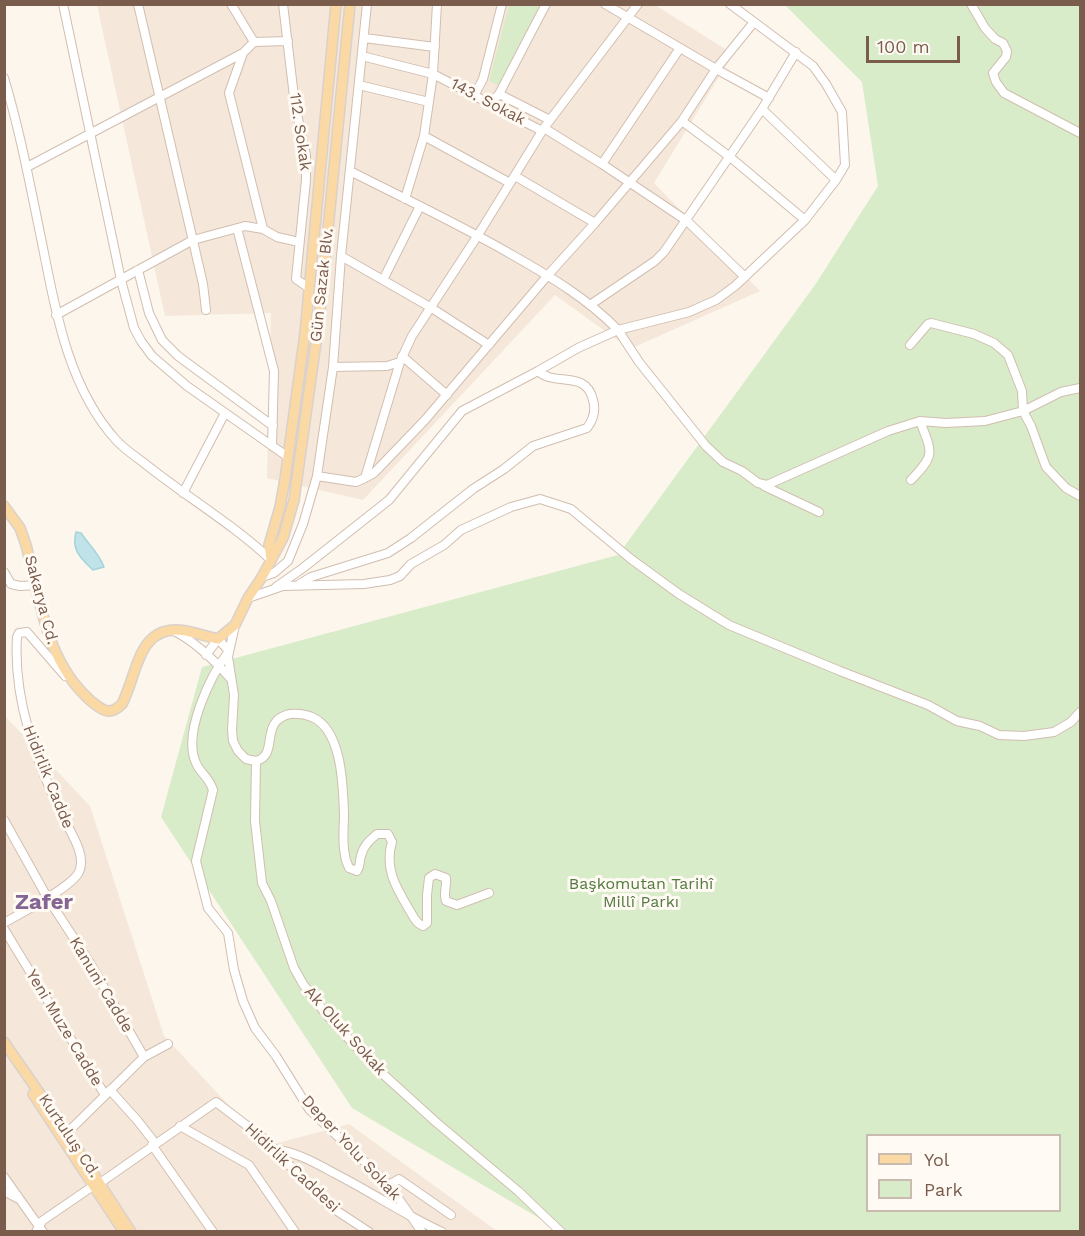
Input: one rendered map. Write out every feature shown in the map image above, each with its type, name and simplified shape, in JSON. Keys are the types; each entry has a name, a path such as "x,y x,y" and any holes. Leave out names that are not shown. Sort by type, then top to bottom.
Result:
{"main road":[{"name":"Gün Sazak Blv.","path":"271,560 269,545 280,507 288,457 309,288 336,4"},
{"name":"Gün Sazak Blv.","path":"235,625 283,538 294,500 320,311 350,4"},
{"name":"Sakarya Cd.","path":"4,506 20,528 54,651 74,686 99,708 108,712 116,710 128,692 142,652 149,641 155,634 173,631"},
{"path":"173,631 184,631 218,639 235,625"},
{"name":"Kurtuluş Cd.","path":"4,1042 68,1133 123,1232"},
{"name":"Kurtuluş Cd.","path":"4,1052 131,1232"}],"street":[{"path":"63,4 121,280 134,328 152,356 187,386 288,457"},
{"path":"138,4 193,240 206,310"},
{"path":"231,4 254,42"},
{"name":"112. Sokak","path":"283,4 296,105 306,155 306,180 296,279 309,288"},
{"path":"262,577 274,573 288,561 303,524 317,476 333,367 341,256 367,4"},
{"path":"405,199 424,136 434,74 437,4"},
{"path":"475,94 483,79 502,4"},
{"path":"492,103 499,94 546,4"},
{"path":"605,4 769,98"},
{"path":"365,478 401,359 430,307 478,236 543,129 638,4"},
{"path":"272,590 389,500 457,415 578,348 618,330 689,312 716,300 745,277 805,220 845,165 842,112 838,102 813,66 730,4"},
{"path":"971,4 985,28 995,39 1003,43 1007,51 1006,57 993,73 1004,93 1080,133"},
{"path":"317,476 356,482 374,473 447,395 548,275 630,183 682,121 716,69 754,22"},
{"path":"364,38 435,47"},
{"path":"27,167 243,53 254,42 288,41"},
{"path":"602,164 680,48"},
{"path":"590,305 655,261 664,252 762,109 796,52"},
{"path":"243,53 229,93 263,229"},
{"name":"143. Sokak","path":"362,56 434,74 543,129 602,164 687,221 745,277"},
{"path":"4,78 27,167 56,315 84,392 101,421 117,441 183,493 257,546 271,560"},
{"path":"359,85 429,102"},
{"path":"499,94 550,120"},
{"path":"762,109 836,180"},
{"path":"682,121 730,157 805,220"},
{"path":"424,136 595,223"},
{"path":"350,171 478,236 548,275 590,305 618,330 639,362 706,446 723,462 742,471 762,485 819,512"},
{"path":"383,280 420,206"},
{"path":"56,315 193,240 245,226 263,229 277,237 299,242"},
{"path":"237,228 274,371 273,446"},
{"path":"341,256 430,307 489,345"},
{"path":"138,270 149,313 162,340 178,356 273,426"},
{"path":"910,345 931,323 974,334 994,343 1008,355 1022,391 1023,411 1046,467 1066,488 1080,496"},
{"path":"333,367 387,366 401,359"},
{"path":"401,359 447,395"},
{"path":"297,585 311,577 388,553 532,446 587,428 591,423 594,406 589,390 580,382 545,376 538,371"},
{"path":"762,485 767,485 888,431 920,421 946,423 985,421 1023,411 1061,392 1080,388"},
{"path":"183,493 225,413"},
{"path":"911,480 929,458 931,449 920,421"},
{"path":"248,598 297,585 364,584 390,580 400,576 411,564 444,545 461,530 511,507 540,499 572,509 632,559 679,594 729,626 928,705 957,721 980,726 999,735 1024,736 1054,732 1071,722 1080,712"},
{"path":"4,572 11,584 37,585"},
{"path":"235,625 228,657 234,695 233,741 246,759 256,761 264,759 267,755 273,724 279,719 289,714 304,714 326,726 337,751 344,812 344,854 349,868 357,871 363,850 369,841 377,834 388,834 392,842 388,855 391,876 414,918 423,926 428,919 429,878 435,874 446,878 444,896 446,901 457,905 489,893"},
{"path":"173,631 185,636 232,680"},
{"name":"Hidirlik Cadde","path":"4,923 70,883 79,873 82,864 25,720 17,674 17,637 19,633 27,632 74,686"},
{"path":"206,655 218,639 229,651"},
{"name":"Deper Yolu Sokak","path":"229,651 218,665 192,729 196,763 213,790 196,861 208,908 228,933 234,970 243,1001 255,1028 276,1056 309,1109 389,1185 422,1232"},
{"name":"Ak Oluk Sokak","path":"256,761 255,821 262,883 271,901 294,968 303,984 325,1013 374,1066 518,1191 561,1232"},
{"name":"Kanuni Cadde","path":"4,819 47,897 90,963 144,1056"},
{"name":"Yeni Muze Cadde","path":"4,929 107,1093 137,1120 213,1232"},
{"path":"68,1133 144,1056 168,1044"},
{"name":"Hidirlik Caddesi","path":"39,1230 42,1221 216,1102 263,1138 328,1205 369,1232"},
{"path":"180,1126 249,1165 295,1232"},
{"path":"273,1149 289,1151 307,1158 442,1232"},
{"path":"4,1177 39,1230"},
{"path":"389,1185 399,1179 451,1215"},
{"path":"4,1191 18,1198"}],"shaded area":[{"path":"97,5 655,5 733,54 654,183 760,291 630,349 555,295 363,500 267,478 271,313 165,316"},
{"path":"4,715 90,806 164,1036 267,1146 349,1124 497,1231 5,1231"}],"green space":[{"path":"509,5 543,5 500,86 489,81"},
{"name":"Başkomutan Tarihî Millî Parkı","path":"785,5 1080,5 1080,1231 561,1231 352,1108 161,817 202,667 618,555 815,285 878,186 862,82"}],"water":[{"path":"76,532 81,533 97,553 104,567 93,570 81,558 75,544"}],"district":[{"name":"Zafer","path":"44,903"}]}
